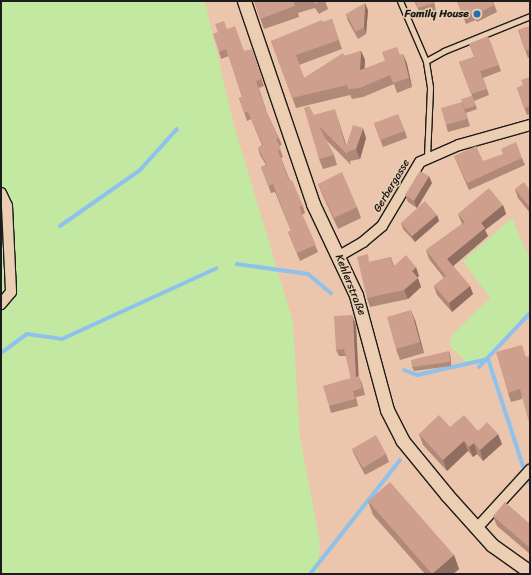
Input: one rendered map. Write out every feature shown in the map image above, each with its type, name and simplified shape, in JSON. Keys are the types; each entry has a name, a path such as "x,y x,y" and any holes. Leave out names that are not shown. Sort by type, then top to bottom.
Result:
{"street":[{"name":"Kehlerstraße","path":"244,1 313,204 339,256 366,326 379,388 399,434 413,455 492,545 530,572"},
{"name":"Gerbergasse","path":"339,256 363,242 382,226 410,175 427,157 459,145 530,125"},
{"path":"1,193 7,206 11,292 1,304"},
{"path":"477,528 530,470"}],"lane":[{"name":"Gerbergasse","path":"400,1 426,61 430,87 427,157"},
{"path":"426,61 436,54 530,16"}],"green space":[{"path":"1,1 205,1 234,126 293,322 300,438 320,542 318,574 1,574"},
{"path":"512,218 530,260 530,309 490,354 483,360 469,365 450,346 451,336 490,298 463,261"}],"building":[{"path":"254,1 299,1 294,2 295,6 260,19"},
{"path":"313,1 320,1 315,4"},
{"path":"415,1 433,1 434,3 418,8"},
{"path":"457,1 493,1 494,5 475,15 474,12 463,16"},
{"path":"365,3 364,27 356,32 346,14"},
{"path":"332,19 339,40 296,55 304,78 343,53 345,56 361,51 360,70 385,61 382,52 397,47 400,55 403,54 409,78 393,83 390,75 360,88 348,89 347,85 292,98 271,41 322,20 323,23"},
{"path":"224,21 227,29 235,26 244,51 252,49 262,79 256,81 266,111 279,138 276,139 281,149 278,151 289,181 292,180 303,206 299,207 316,245 297,253 288,232 291,231 273,184 268,186 261,167 267,165 258,148 263,145 248,112 244,113 239,98 242,97 226,49 219,52 213,34 218,32 215,24"},
{"path":"530,26 530,49 525,51 518,30"},
{"path":"488,36 499,65 480,71 487,89 471,94 459,62 474,57 469,44"},
{"path":"530,77 530,106 524,108 517,88 523,85 521,80"},
{"path":"472,96 475,106 465,109 461,99"},
{"path":"462,102 467,119 446,125 441,108"},
{"path":"309,106 314,115 335,109 346,147 353,125 363,128 356,149 347,152 348,155 319,126 334,155 319,159 304,108"},
{"path":"398,114 405,131 380,140 374,123"},
{"path":"516,142 522,158 467,183 454,156 476,146 483,161 503,154 501,149"},
{"path":"420,171 429,176 414,201 405,195"},
{"path":"342,172 357,207 334,218 318,184"},
{"path":"524,182 530,191 530,208 515,189"},
{"path":"489,188 503,205 481,223 485,228 447,259 470,286 449,303 434,286 446,276 426,250 465,222 458,214"},
{"path":"425,201 437,215 412,236 401,223"},
{"path":"368,254 369,262 391,257 393,267 406,255 416,267 412,271 418,278 404,290 367,298 357,257"},
{"path":"411,310 420,342 396,349 387,317"},
{"path":"352,315 356,377 359,376 362,388 353,391 355,399 329,406 323,386 351,378 344,349 336,350 334,316"},
{"path":"522,345 526,357 530,356 530,426 520,389 508,393 496,352"},
{"path":"449,351 450,362 412,367 411,360"},
{"path":"439,415 450,427 464,415 478,431 487,422 498,434 480,450 474,443 469,447 464,441 443,460 419,434"},
{"path":"376,435 386,454 363,468 352,449"},
{"path":"390,482 454,555 432,574 368,501"},
{"path":"505,502 530,524 530,548 493,516"}],"waterway":[{"path":"60,226 140,170 177,129"},
{"path":"237,264 308,274 331,293"},
{"path":"1,353 27,334 62,339 217,268"},
{"path":"479,367 530,313"},
{"path":"404,370 417,375 488,359 523,466"},
{"path":"310,574 400,460"}],"place":[{"name":"Family House","path":"477,14"}]}
